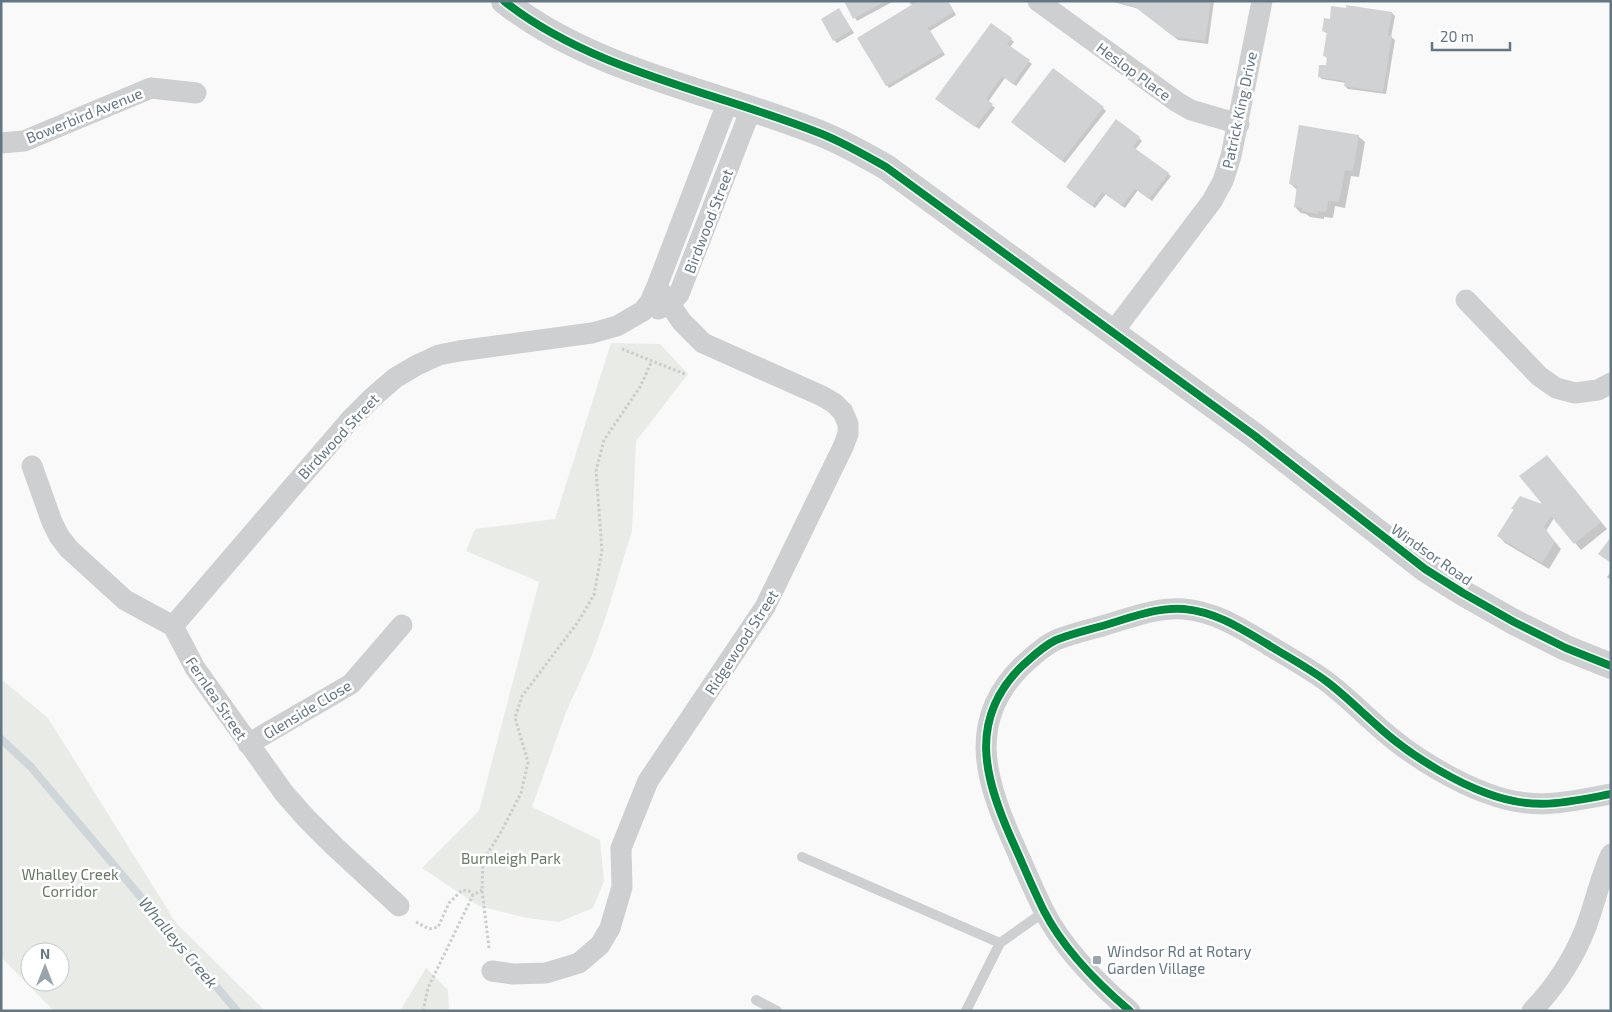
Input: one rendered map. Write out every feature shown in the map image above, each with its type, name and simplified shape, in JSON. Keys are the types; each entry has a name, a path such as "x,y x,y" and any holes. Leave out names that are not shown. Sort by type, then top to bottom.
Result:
{"street":[{"name":"Windsor Road","path":"504,1 536,24 607,60 824,135 886,167 1254,436 1433,574 1514,622 1566,648 1611,666"},
{"name":"Heslop Place","path":"1038,1 1177,102 1191,110 1239,124"},
{"name":"Patrick King Drive","path":"1113,332 1212,201 1223,181 1239,124 1262,1"},
{"name":"Bowerbird Avenue","path":"1,143 24,141 151,88 196,94"},
{"name":"Birdwood Street","path":"173,626 350,420 395,378 439,355 585,334 617,326 643,311 650,302 739,105"},
{"name":"Birdwood Street","path":"643,311 660,309 670,304 679,294 739,105"},
{"name":"Ridgewood Street","path":"492,971 513,974 546,973 579,963 600,945 610,928 622,887 621,848 648,781 765,607 848,434 848,424 843,412 834,403 703,343 688,328 657,286"},
{"path":"1466,300 1539,376 1556,388 1575,393 1598,390 1611,383"},
{"path":"32,466 52,522 59,536 69,549 126,600 173,626"},
{"path":"1130,1011 1106,991 1074,956 1044,912 998,808 991,786 986,744 992,710 1008,682 1020,668 1055,640 1145,613 1183,609 1221,618 1324,679 1394,741 1432,767 1484,792 1509,801 1530,804 1550,804 1611,794"},
{"name":"Glenside Close","path":"248,744 351,684 402,625"},
{"name":"Fernlea Street","path":"173,626 195,668 284,793 306,818 399,906"},
{"path":"1532,1011 1567,967 1579,943 1611,854"}],"lane":[{"path":"802,857 1000,943"},
{"path":"966,1011 1000,943 1044,912"},
{"path":"756,1000 777,1011"}],"path":[{"path":"585,334 688,375"},
{"path":"492,971 482,890 483,860 500,834 521,793 528,762 515,718 522,696 578,622 594,595 602,550 596,471 604,440 640,387 652,361"},
{"path":"399,906 419,924 429,929 438,927 449,903 462,890 469,890 473,895"},
{"path":"423,1011 428,988 473,895 482,890"}],"green space":[{"name":"Burnleigh Park","path":"611,343 660,344 688,374 636,441 632,531 592,655 566,712 532,807 600,840 604,881 593,908 559,922 527,918 479,906 422,868 479,811 539,582 466,551 475,529 555,519"},
{"name":"Whalley Creek Corridor","path":"1,679 48,718 176,923 265,1011 54,1011 35,992 70,992 70,942 20,942 20,976 1,957"},
{"path":"426,968 448,990 449,1011 400,1011"}],"building":[{"path":"844,1 886,1 853,19"},
{"path":"918,1 948,1 954,12 928,28 943,52 886,86 857,38"},
{"path":"1115,1 1211,1 1205,41 1174,37 1135,7"},
{"path":"1346,5 1392,12 1388,35 1392,36 1383,92 1344,86 1345,81 1318,77 1319,65 1326,65 1327,57 1323,56 1327,32 1322,31 1324,18 1330,19 1331,6 1346,8"},
{"path":"839,8 852,30 833,41 821,19"},
{"path":"991,23 1012,38 1007,44 1030,60 1013,84 1002,76 986,99 993,104 975,127 935,99"},
{"path":"1053,68 1104,107 1062,161 1011,122"},
{"path":"1116,119 1140,137 1133,147 1169,173 1149,199 1135,189 1122,206 1102,192 1092,206 1066,187"},
{"path":"1299,125 1359,135 1353,171 1345,170 1339,202 1328,201 1326,212 1318,211 1318,214 1302,211 1302,208 1294,207 1297,186 1289,184"},
{"path":"1547,455 1601,522 1574,544 1551,516 1544,527 1555,542 1542,563 1497,536 1520,496 1542,504 1519,476"},
{"path":"1611,537 1611,563 1598,554"}],"waterway":[{"name":"Whalleys Creek","path":"1,739 31,767 237,1011"}],"cycle path":[{"path":"504,1 539,25 577,46 616,63 822,134 886,167 1255,436 1425,569 1514,622 1566,648 1611,666"},
{"path":"1130,1011 1082,965 1052,925 1035,893 1011,838 988,771 986,749 988,728 994,707 1005,686 1022,666 1051,642 1069,635 1157,611 1184,609 1207,613 1237,627 1311,671 1335,688 1404,748 1462,783 1503,799 1534,804 1548,804 1611,794"}],"place":[{"name":"Windsor Rd at Rotary Garden Village","path":"1097,960"}]}
